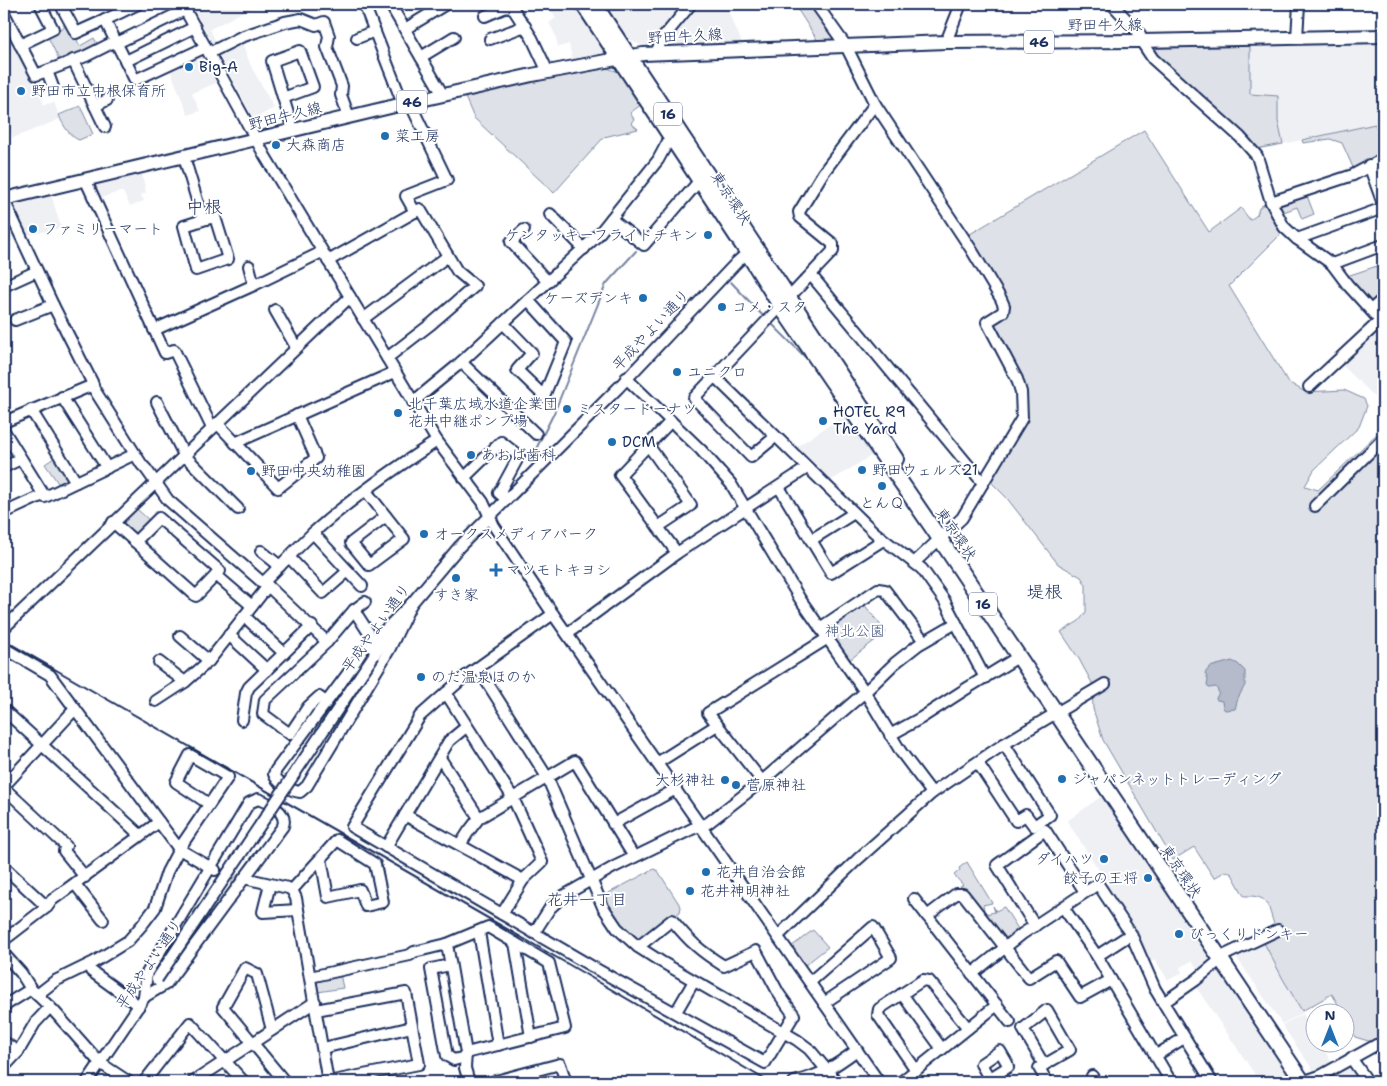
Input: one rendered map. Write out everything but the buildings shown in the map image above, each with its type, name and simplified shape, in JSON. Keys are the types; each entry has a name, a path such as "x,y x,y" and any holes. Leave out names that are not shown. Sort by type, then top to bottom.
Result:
{"highway":[{"name":"東京環状","path":"583,4 624,57 786,303 1307,1082"},
{"name":"東京環状","path":"594,4 624,57 700,180 752,249"},
{"name":"東京環状","path":"943,537 1018,657 1059,710"}],"main road":[{"name":"野田牛久線","path":"4,200 406,103 548,72 624,57 656,53 946,42 1141,41 1383,36"}],"street":[{"path":"20,45 53,29 40,4"},
{"path":"63,10 76,33 105,20 122,7 138,4"},
{"path":"364,4 406,103 447,180 406,196 415,212"},
{"path":"390,4 443,95"},
{"path":"405,29 446,4"},
{"path":"485,16 510,4 548,72"},
{"path":"656,53 662,39 691,4"},
{"path":"816,4 846,46 875,104 971,248 1004,306 1003,312 987,322 1017,379 1021,392 1022,418 962,518 914,562"},
{"path":"946,42 961,4"},
{"path":"1112,4 1140,34 1141,41 1154,59 1240,137 1257,156 1271,202 1284,227 1297,239 1332,264 1382,323 1310,386"},
{"path":"1297,38 1299,4"},
{"path":"4,13 7,30 20,45 36,75 116,42 184,7 256,140 437,441 483,502 494,526 553,614 879,1082"},
{"path":"105,20 135,80 241,37 285,22 302,19 316,25 324,22 329,36 327,47 342,86 341,95 349,117"},
{"path":"490,39 524,26"},
{"path":"126,61 195,27"},
{"path":"357,38 375,31"},
{"path":"421,57 454,37"},
{"path":"282,98 313,87 304,50 272,61 282,98 293,130"},
{"path":"73,60 105,127"},
{"path":"47,71 53,87"},
{"path":"95,106 107,100"},
{"path":"776,437 751,458 694,398 786,303 833,251 833,244 800,217 799,212 823,173 875,104"},
{"path":"413,402 461,362 584,249 611,219 658,160 672,136"},
{"path":"184,157 203,220"},
{"path":"1271,202 1353,175 1383,159"},
{"path":"1369,165 1383,204"},
{"path":"86,180 165,353 174,350 214,426 235,443 278,488 316,458 297,415"},
{"path":"611,219 644,245 700,180"},
{"path":"4,200 52,305 93,385 154,482 168,500 266,584 327,642"},
{"path":"1297,239 1383,208"},
{"path":"328,261 420,209 457,271 475,286 431,324 387,358"},
{"path":"550,214 584,249"},
{"path":"214,217 228,259 196,270 184,226 203,220 214,217"},
{"path":"524,230 511,242 548,282"},
{"path":"1332,264 1383,245"},
{"name":"平成やよい通り","path":"87,1082 374,655 411,604 445,562 752,249"},
{"path":"154,330 322,252"},
{"path":"363,319 448,256"},
{"path":"249,266 254,285"},
{"path":"4,286 37,272"},
{"path":"811,275 983,483"},
{"path":"4,612 7,624 350,297"},
{"path":"1371,310 1383,299"},
{"path":"502,323 532,353 517,370 544,396 566,342 528,300"},
{"path":"15,320 52,305"},
{"path":"275,310 296,348"},
{"path":"461,362 536,434"},
{"path":"235,443 395,372"},
{"path":"715,377 854,513 883,540 914,562 933,583 985,678"},
{"path":"626,378 719,469 747,509 800,599 864,692 901,752 932,793"},
{"path":"4,422 93,385"},
{"path":"62,397 107,468"},
{"path":"157,402 184,454 238,509"},
{"path":"31,410 76,482"},
{"path":"671,421 620,475 677,554"},
{"path":"4,431 43,495"},
{"path":"1315,506 1383,439"},
{"path":"156,701 185,682 209,661 252,606 280,566 313,533 366,491 437,441"},
{"path":"464,478 501,442 518,456 499,493 506,499"},
{"path":"648,445 690,505 658,527"},
{"path":"4,513 43,495 44,497 135,454"},
{"path":"4,467 21,459"},
{"path":"568,633 677,554 807,468"},
{"path":"779,487 831,573 883,540"},
{"path":"366,491 386,516 404,539 369,564 351,543 386,516"},
{"path":"811,540 854,513"},
{"path":"113,522 196,596 220,571 159,518 136,542"},
{"path":"313,533 362,586"},
{"path":"260,551 280,566"},
{"path":"289,557 323,593 348,571"},
{"path":"216,575 252,606"},
{"path":"820,628 878,589 882,589 898,605 924,641"},
{"path":"326,702 319,697 308,707 290,734 263,714 265,700 327,642 354,610 365,602"},
{"path":"411,604 390,650 307,786 300,792 277,781 274,774 276,770 326,702 374,641 411,604"},
{"path":"354,610 374,641"},
{"path":"553,614 462,679 420,716 352,827 534,933 765,1063 794,1015 779,994 756,951 724,966 702,952 688,939 674,919 638,947"},
{"path":"244,616 284,653"},
{"path":"534,933 542,918 558,900 571,891 634,857 708,823 762,781 895,663 924,641 956,623"},
{"path":"242,720 246,693 249,687 312,626"},
{"path":"229,635 267,670"},
{"path":"180,636 209,661"},
{"path":"762,781 708,713 828,638"},
{"path":"4,648 50,675 180,849 213,869"},
{"path":"890,735 921,718 1018,657"},
{"path":"159,662 185,682"},
{"path":"478,668 547,777 609,917 627,938 638,947 809,1049 837,1082"},
{"path":"778,936 858,859 932,793 1004,744 1105,684"},
{"path":"446,693 513,798 542,862 522,880 502,914"},
{"path":"75,708 4,787 66,846 64,851 85,877"},
{"path":"4,710 140,835"},
{"path":"657,763 717,725"},
{"path":"386,847 450,742 466,727"},
{"path":"978,763 1016,821 1026,815 1034,826 1050,815 1004,744"},
{"path":"4,1006 94,962 128,941 155,908 167,872 228,776 190,755 176,782 209,804"},
{"path":"440,758 479,818"},
{"path":"460,845 479,818 575,761 634,857"},
{"path":"613,824 676,789"},
{"path":"258,799 281,813 285,822 283,826 166,984 142,1002 147,973 213,869 249,803 258,799"},
{"path":"405,815 522,880"},
{"path":"4,940 47,907 52,900 159,822"},
{"path":"1035,926 997,864 1046,830 1085,892"},
{"path":"292,890 337,840 375,864 383,902 366,906 360,890 328,897 321,858"},
{"path":"4,867 47,907"},
{"path":"244,878 292,890"},
{"path":"75,884 104,920"},
{"path":"270,884 262,912 298,910"},
{"path":"972,974 1004,948 1098,884 1131,934 1151,982 1212,1082"},
{"path":"193,1082 251,1043 315,1006 406,993 419,1064 328,1082 322,1048 315,1006 310,977 298,910 292,890"},
{"path":"927,916 956,894 963,894 1029,978 1056,961 1080,996 1110,980"},
{"path":"914,899 1010,1022"},
{"path":"1064,907 1097,956 1171,1082"},
{"path":"310,977 410,955 414,952 446,944 488,927 549,963 565,1028 498,1045 454,1060 447,1056 431,969 450,965"},
{"path":"810,982 873,927 891,958 824,1003"},
{"path":"1163,1003 1224,957 1278,930"},
{"path":"479,932 498,1045"},
{"path":"1097,956 1131,934"},
{"path":"515,943 531,1037"},
{"path":"446,944 466,1055 465,1068 469,1082"},
{"path":"4,954 21,973 34,992 100,1063 129,1082"},
{"path":"272,1030 257,974 245,968 223,1007 285,1082"},
{"path":"92,971 142,1002"},
{"path":"916,1070 878,1014 879,1009 923,980 929,980 968,1028"},
{"path":"676,1012 694,981"},
{"path":"902,994 942,1049"},
{"path":"901,1082 997,1005"},
{"path":"4,1066 18,1052 35,1024 50,1008"},
{"path":"1044,1066 1023,1029 1047,1010 1070,1050 1044,1066 1039,1068 1047,1082"},
{"path":"144,1082 190,1023 226,1060 244,1082"},
{"path":"322,1048 412,1027"},
{"path":"1156,1056 1184,1038"},
{"path":"4,1042 18,1052"},
{"path":"1307,1082 1376,1045 1383,1044"},
{"path":"794,1082 827,1071 857,1050"},
{"path":"1351,1058 1368,1082"},
{"path":"492,1082 560,1064 566,1082"}],"shaded area":[{"path":"191,4 248,4 250,8 210,29 218,46 214,46"},
{"path":"547,4 575,4 607,50 605,53 572,60 569,44 558,47 555,34 549,23 556,18"},
{"path":"602,4 687,4 651,45 640,45 626,38"},
{"path":"695,4 725,4 743,45 667,45 664,40"},
{"path":"241,40 251,66 274,108 254,119 217,51"},
{"path":"1383,42 1383,145 1374,124 1283,144 1278,120 1278,96 1250,95 1250,46"},
{"name":"野田市立中根保育所","path":"16,45 34,79 44,105 54,102 60,119 13,138 6,123 4,124 4,51"},
{"path":"201,53 216,83 192,93 200,111 188,115 169,67"},
{"path":"142,173 146,193 141,195 144,201 130,206 123,192 101,198 94,196 89,185"},
{"path":"51,194 61,228 23,236 7,204"},
{"path":"1380,325 1383,328 1383,397 1379,401 1340,363"},
{"path":"847,413 874,454 827,483 792,450"},
{"path":"1103,795 1215,963 1201,974 1192,961 1180,967 1182,973 1168,980 1155,960 1146,963 1103,888 1108,884 1067,821"},
{"path":"1262,939 1303,1013 1282,1024 1233,952"},
{"path":"1217,967 1294,1082 1260,1082 1194,984"},
{"path":"1303,1014 1304,1054 1327,1054 1333,1065 1315,1073 1282,1025"},
{"path":"1348,1066 1353,1067 1364,1082 1321,1081 1322,1079"}],"green space":[{"path":"794,4 821,4 846,40 818,41"},
{"path":"69,25 80,46 94,38 99,47 60,62 47,35"},
{"path":"1250,46 1250,94 1278,96 1278,121 1283,144 1256,149 1153,53 1157,48"},
{"path":"607,68 619,72 642,104 630,113 634,119 631,123 638,129 604,137 554,193 474,118 464,95"},
{"path":"80,106 93,134 79,140 67,130 59,115"},
{"path":"1375,124 1382,145 1379,146 1383,157 1355,172 1342,143 1330,139 1303,143 1302,140"},
{"path":"1144,130 1209,232 1241,208 1250,220 1257,215 1259,208 1264,204 1267,205 1274,221 1283,232 1229,286 1288,382 1305,392 1344,390 1364,399 1367,406 1359,427 1314,470 1305,486 1318,490 1383,428 1383,1042 1375,1043 1355,1037 1354,1004 1338,1004 1332,994 1314,1004 1304,1004 1304,1010 1302,1011 1262,939 1275,927 1269,907 1259,897 1244,896 1232,874 1226,871 1214,878 1194,847 1173,860 1103,740 1093,709 1092,683 1061,632 1079,621 1086,612 1086,585 1081,577 1058,564 1006,497 988,479 1025,403 991,324 1011,305 965,237"},
{"path":"1306,193 1314,214 1302,219 1297,207 1281,213 1277,203"},
{"path":"1383,264 1383,298 1372,308 1344,277"},
{"path":"57,456 71,479 60,486 45,464"},
{"path":"137,509 151,522 134,536 121,525"},
{"name":"神北公園","path":"863,603 886,632 848,661 830,636 835,633 829,626"},
{"path":"967,862 992,903 983,905 985,914 995,912 993,906 996,911 1004,907 1020,932 1012,938 1011,936 1006,940 1007,942 1003,941 960,887 963,885 954,875"},
{"path":"654,869 658,871 681,907 680,912 644,938 636,939 623,929 605,900 605,895"},
{"path":"813,930 828,947 804,966 791,947"},
{"path":"340,974 343,988 318,992 316,981"}],"water":[{"path":"1232,661 1245,671 1245,685 1235,709 1225,710 1222,701 1216,698 1219,693 1216,687 1209,688 1207,686 1208,680 1205,673 1210,667"}],"waterway":[{"path":"535,451 554,413 606,284 636,251"},
{"path":"731,282 765,318"},
{"path":"771,323 812,364"}],"tunnel":[{"path":"215,870 242,882"}],"railway":[{"path":"4,640 573,967 769,1082"}],"place":[{"name":"Big-A","path":"189,67"},
{"name":"野田市立中根保育所","path":"21,91"},
{"name":"菜工房","path":"385,136"},
{"name":"大森商店","path":"276,145"},
{"name":"ファミリーマート","path":"33,229"},
{"name":"ケンタッキーフライドチキン","path":"708,235"},
{"name":"ケーズデンキ","path":"643,298"},
{"name":"コメ・スタ","path":"722,307"},
{"name":"ユニクロ","path":"677,372"},
{"name":"ミスタードーナツ","path":"567,409"},
{"name":"北千葉広域水道企業団 花井中継ポンプ場","path":"398,413"},
{"name":"HOTEL R9 The Yard","path":"823,421"},
{"name":"DCM","path":"612,442"},
{"name":"あおば歯科","path":"471,455"},
{"name":"野田ウェルズ21","path":"862,470"},
{"name":"野田中央幼稚園","path":"251,471"},
{"name":"とんＱ","path":"882,486"},
{"name":"オークスメディアパーク","path":"424,534"},
{"name":"マツモトキヨシ","path":"496,570"},
{"name":"すき家","path":"456,578"},
{"name":"のだ温泉ほのか","path":"421,677"},
{"name":"ジャパンネットトレーディング","path":"1062,779"},
{"name":"大杉神社","path":"725,780"},
{"name":"菅原神社","path":"736,785"},
{"name":"ダイハツ","path":"1104,859"},
{"name":"花井自治会館","path":"706,872"},
{"name":"餃子の王将","path":"1148,878"},
{"name":"花井神明神社","path":"690,891"},
{"name":"びっくりドンキー","path":"1179,934"}],"district":[{"name":"中根","path":"204,207"},
{"name":"堤根","path":"1044,592"},
{"name":"花井一丁目","path":"587,899"}]}
